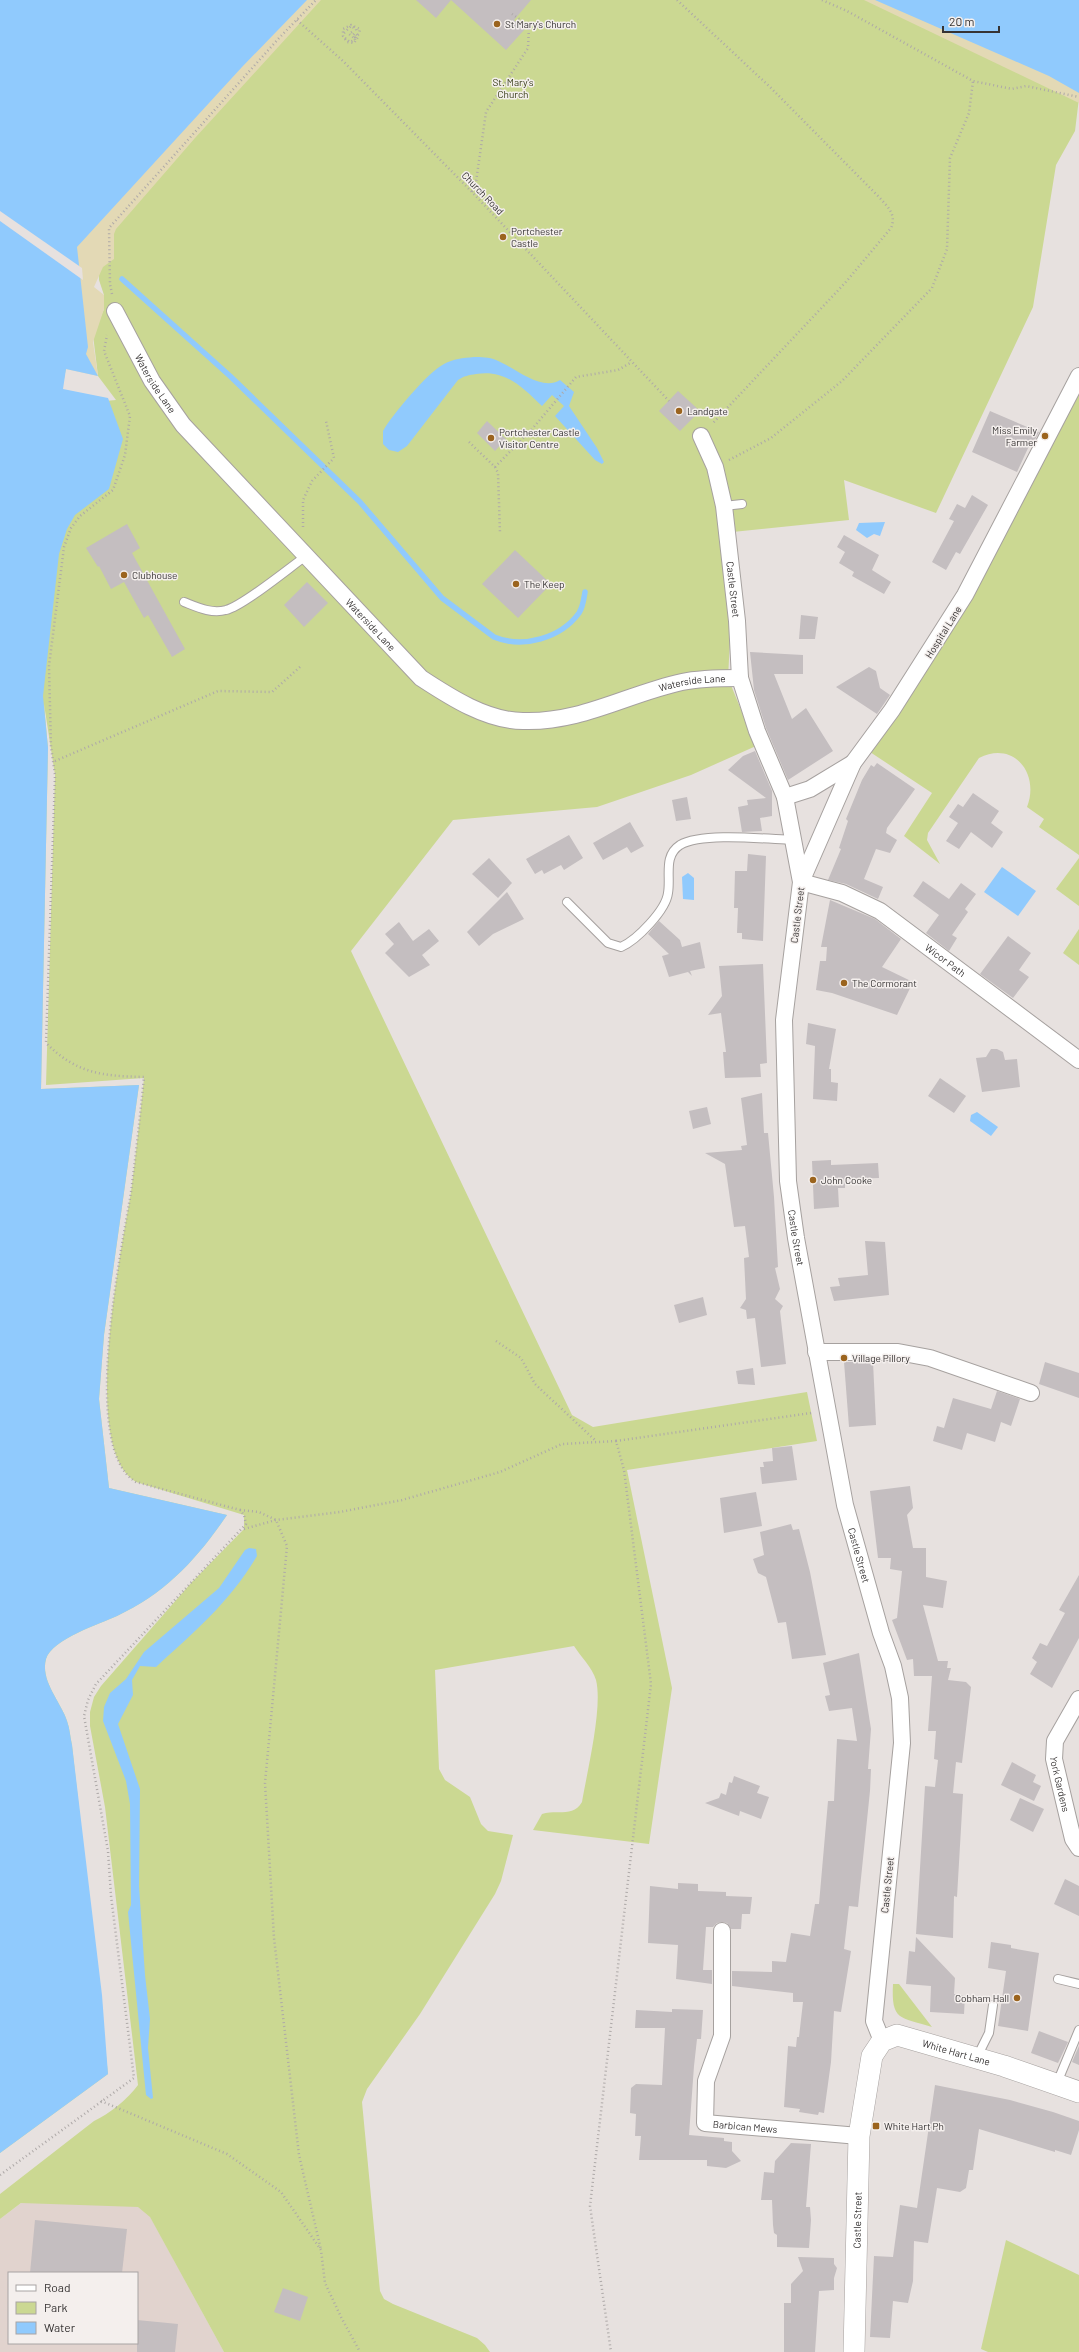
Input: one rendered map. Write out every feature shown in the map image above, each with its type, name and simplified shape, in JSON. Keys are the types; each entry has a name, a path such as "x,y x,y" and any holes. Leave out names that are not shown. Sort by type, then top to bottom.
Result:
{"street":[{"name":"Waterside Lane","path":"115,311 152,381 183,425 421,678 468,706 494,715 522,721 568,718 683,682 740,678"},
{"name":"Hospital Lane","path":"801,882 853,762 892,710 962,601 1079,376"},
{"name":"Castle Street","path":"701,436 715,467 724,506 737,621 740,678 757,731 785,797 801,882 784,1020 788,1173 796,1238 845,1505 881,1633 893,1666 900,1698 902,1743 874,2021 882,2041 872,2056 859,2136 854,2352"},
{"path":"785,797 810,789 853,762"},
{"name":"Wicor Path","path":"801,882 842,893 880,911 1079,1060"},
{"path":"816,1352 884,1350 912,1354 930,1358 1031,1393"},
{"name":"York Gardens","path":"1079,1699 1055,1741 1054,1759 1073,1839 1079,1848"},
{"name":"Barbican Mews","path":"722,1931 722,2036 706,2081 706,2123 859,2136"},
{"name":"White Hart Lane","path":"882,2041 897,2035 1056,2083 1079,2092"}],"lane":[{"path":"724,506 742,504"},
{"path":"184,602 207,611 226,610 241,602 306,556"},
{"path":"567,902 608,943 621,947 637,937 665,904 668,893 669,862 673,851 681,845 706,838 792,840"},
{"path":"1058,1978 1079,1984"},
{"path":"976,2058 989,2033 993,2004"},
{"path":"1056,2083 1079,2030"}],"path":[{"path":"316,0 110,228 110,284 115,311 104,351 130,416 125,455 120,475 113,490 80,516 71,528 64,548 49,666 51,747 55,761 46,1043 55,1052 75,1065 102,1076 144,1077 131,1192 115,1282 106,1394 112,1440 123,1470 136,1482 240,1510 259,1512 276,1520 287,1546 265,1783 274,1938 299,2155 321,2250 325,2283 340,2317 360,2352"},
{"path":"677,0 776,93 878,196 892,212 893,217 891,228 850,277 701,436"},
{"path":"822,0 846,11 973,81 1012,89 1026,86 1079,97"},
{"path":"472,192 476,182 486,112 525,52 529,42 529,26 512,14"},
{"name":"Church Road","path":"297,20 343,61 472,192 669,401"},
{"path":"355,35 349,34 354,37 353,40 349,40 345,35 347,30 350,28 354,29 355,35 355,40 350,42 344,37 344,31 351,26 355,27 355,35"},
{"path":"715,467 771,438 842,381 932,288 947,249 950,158 969,113 973,81"},
{"path":"495,467 580,376 618,370 632,362"},
{"path":"306,556 303,539 303,500 312,482 334,458 326,421"},
{"path":"469,442 495,467 498,473 500,533"},
{"path":"55,761 218,691 272,692 301,666"},
{"path":"496,1341 521,1358 535,1384 597,1442"},
{"path":"244,1529 276,1520 340,1512 402,1500 500,1472 562,1444 616,1441 827,1410"},
{"path":"610,2352 590,2206 651,1684 624,1470 616,1441"},
{"path":"0,2174 134,2078 111,1896 108,1851 84,1716 96,1684 244,1529 246,1524 244,1515 240,1510"},
{"path":"101,2101 227,2154 281,2192 321,2250"}],"shaded area":[{"path":"129,2178 224,2352 0,2352 0,2219 52,2180"}],"green space":[{"name":"Portchester Castle","path":"301,0 880,0 1079,98 1075,131 1056,165 1033,307 936,513 844,480 849,520 723,533 731,621 728,678 756,746 691,775 597,807 453,820 351,951 572,1415 593,1427 807,1392 817,1441 627,1470 672,1688 649,1844 533,1830 542,1814 569,1812 578,1807 582,1802 596,1723 598,1692 594,1675 574,1646 435,1670 439,1769 445,1780 470,1797 481,1824 488,1831 513,1835 501,1881 495,1894 420,2014 367,2089 362,2102 380,2291 384,2299 477,2338 490,2352 224,2352 150,2217 138,2207 21,2203 0,2219 0,2194 94,2121 118,2106 138,2085 105,1807 90,1726 90,1712 94,1697 101,1686 191,1583 244,1529 244,1515 136,1482 119,1462 110,1431 107,1391 109,1346 120,1256 131,1192 144,1078 46,1085 55,775 44,704 48,748 41,1089 139,1085 104,1335 99,1399 109,1488 227,1515 192,1560 165,1586 135,1607 77,1633 57,1645 46,1659 45,1667 48,1683 67,1721 72,1745 108,2074 0,2153 0,157 67,363 62,389 73,404 116,400 98,376 93,335 104,309 104,295 99,280 98,229"},
{"path":"1079,382 1079,855 1039,827 1044,819 1027,807 1030,795 1030,783 1027,772 1021,763 1013,757 1003,753 992,754 979,758 928,833 927,840 940,864 904,836 932,793 870,752 970,602"},
{"path":"1079,858 1079,906 1056,889"},
{"path":"1079,929 1079,965 1063,953"},
{"path":"893,1984 899,1984 932,2027 905,2019 900,2016 894,2005"},
{"path":"1006,2240 1079,2275 1079,2352 988,2352 981,2349"}],"sand":[{"path":"275,0 321,0 195,138 116,229 114,234 114,259 103,267 94,287 104,295 104,309 93,342 98,376 66,369 72,226"},
{"path":"864,0 939,0 1079,75 1079,103"}],"water":[{"path":"0,0 307,0 242,67 77,247 88,347 86,354 98,376 66,369 63,389 108,398 123,439 109,489 75,515 67,529 59,554 43,696 48,748 41,1089 139,1085 104,1335 99,1399 109,1488 227,1515 192,1560 165,1586 135,1607 77,1633 57,1645 46,1659 45,1667 48,1683 67,1721 72,1745 102,1995 108,2074 0,2153"},
{"path":"875,0 1079,0 1079,93 1049,76"},
{"path":"474,357 496,360 536,381 553,383 560,380 574,392 569,406 597,448 604,462 602,464 595,460 555,416 564,406 552,395 542,406 520,386 512,381 496,374 486,373 469,375 458,380 407,446 398,452 389,450 383,444 383,431 394,415 420,384 447,362 462,358"},
{"path":"885,522 880,536 874,534 867,538 856,530 859,523"},
{"path":"1002,867 1036,891 1018,916 984,892"},
{"path":"688,873 694,878 694,900 683,899 682,877"},
{"path":"977,1112 998,1127 991,1136 970,1121 971,1115"},
{"path":"249,1548 256,1549 257,1556 235,1588 211,1616 156,1667 140,1666 132,1680 133,1695 118,1724 140,1789 139,1886 145,1975 150,2019 148,2048 153,2098 151,2099 146,2095 128,1912 131,1905 130,1804 126,1781 103,1721 104,1707 110,1693 126,1679 144,1652 219,1588 245,1550"}],"pier":[{"path":"0,211 82,268 83,280 0,221"}],"building":[{"path":"416,0 451,0 436,18"},
{"name":"St Mary's Church","path":"451,0 531,0 514,20 525,29 506,50"},
{"name":"Landgate","path":"678,391 700,411 680,431 659,411"},
{"path":"990,411 1039,432 1031,447 1029,446 1017,472 972,452"},
{"path":"487,421 506,439 495,451 477,433"},
{"path":"972,495 988,505 960,554 956,552 946,570 932,562 954,521 949,519 957,504 965,508"},
{"name":"Clubhouse","path":"127,524 140,548 132,553 185,649 172,657 148,615 144,618 124,582 111,589 99,566 98,567 86,548"},
{"path":"844,535 879,555 872,570 891,582 884,594 852,576 854,572 839,563 845,552 837,547"},
{"name":"The Keep","path":"515,550 551,584 518,618 482,584"},
{"path":"307,582 328,603 304,627 284,605"},
{"path":"801,615 818,617 815,639 799,639"},
{"path":"750,652 803,655 803,674 774,674 792,719 806,708 833,751 788,780 766,728 754,690"},
{"path":"869,667 876,671 880,688 890,695 877,714 836,687"},
{"path":"755,751 772,791 772,816 760,818 762,831 742,832 738,807 748,805 747,800 766,798 728,770 743,756"},
{"path":"877,763 915,789 887,828 886,833 897,840 890,853 876,849 864,879 883,887 878,899 846,884 828,880 841,849 839,848 848,821 846,819 862,780 871,765 874,767"},
{"path":"973,793 999,811 991,823 1003,832 992,848 971,832 959,849 946,841 958,823 949,817 958,804 963,807"},
{"path":"687,797 691,819 676,821 672,800"},
{"path":"630,822 644,846 631,853 627,847 603,860 593,843"},
{"path":"569,835 583,858 564,870 561,865 544,874 542,870 535,874 526,859"},
{"path":"748,854 766,856 763,941 742,939 742,933 737,933 738,908 734,908 735,871 747,871"},
{"path":"489,858 512,883 498,898 472,874"},
{"path":"923,881 949,899 961,883 976,894 965,909 968,912 952,935 957,938 949,951 926,933 939,915 913,896"},
{"path":"507,892 524,919 493,934 479,946 467,932"},
{"path":"830,900 875,919 901,939 882,967 913,982 897,1015 832,993 816,990 820,961 826,961 827,947 821,947"},
{"path":"659,921 680,940 682,947 700,942 705,968 690,971 692,976 688,972 669,977 662,956 669,954 648,934"},
{"path":"399,922 413,941 429,929 439,941 422,955 430,965 409,977 385,953 394,944 385,934"},
{"path":"1008,936 1031,953 1019,970 1029,977 1013,998 980,974"},
{"path":"763,964 767,1063 760,1064 761,1077 725,1078 723,1052 726,1052 721,1013 708,1015 722,996 719,966"},
{"path":"808,1023 836,1029 829,1069 831,1069 831,1082 838,1083 837,1101 813,1099 815,1046 806,1044"},
{"path":"991,1049 997,1049 1003,1052 1005,1060 1017,1059 1020,1087 982,1092 976,1058 986,1057"},
{"path":"940,1078 966,1096 954,1113 928,1096"},
{"path":"762,1093 764,1133 768,1133 774,1197 778,1267 775,1268 780,1289 775,1299 783,1306 780,1311 786,1364 761,1367 755,1318 747,1319 746,1310 740,1308 746,1299 744,1258 749,1257 745,1226 734,1227 725,1164 705,1153 742,1150 741,1146 747,1145 741,1098"},
{"path":"707,1107 711,1124 693,1129 689,1111"},
{"path":"831,1160 831,1165 878,1163 879,1178 845,1179 845,1188 838,1188 839,1207 814,1209 812,1161"},
{"path":"865,1241 885,1242 889,1295 834,1301 830,1287 840,1286 838,1278 868,1275"},
{"path":"703,1297 707,1315 679,1323 674,1305"},
{"path":"844,1362 873,1362 876,1425 849,1427"},
{"path":"1045,1362 1079,1373 1079,1398 1039,1384"},
{"path":"753,1368 755,1385 738,1384 736,1371"},
{"path":"997,1391 1020,1399 1011,1426 1001,1422 995,1442 967,1433 962,1450 933,1441 937,1426 944,1428 953,1398 991,1409"},
{"path":"792,1446 797,1480 762,1484 760,1467 764,1467 763,1462 773,1461 772,1448"},
{"path":"910,1486 913,1508 907,1515 913,1548 926,1548 926,1577 947,1581 943,1608 923,1605 938,1661 948,1661 947,1668 951,1668 948,1680 966,1682 971,1687 962,1763 956,1762 953,1793 963,1794 957,1897 954,1896 953,1938 916,1934 925,1786 935,1787 938,1760 934,1759 936,1731 928,1731 932,1676 914,1676 913,1659 907,1660 892,1620 897,1618 902,1571 890,1569 891,1558 878,1558 870,1491"},
{"path":"756,1492 762,1526 724,1533 720,1498"},
{"path":"791,1524 793,1530 799,1529 810,1572 826,1655 792,1659 786,1622 778,1623 766,1577 758,1573 753,1559 764,1555 760,1532"},
{"path":"1079,1575 1079,1638 1052,1688 1030,1674 1037,1662 1032,1658 1040,1643 1047,1646 1065,1613 1059,1610"},
{"path":"859,1653 871,1729 868,1769 871,1769 870,1791 858,1907 849,1906 844,1949 851,1951 841,2012 834,2011 831,2062 824,2113 819,2112 818,2115 799,2112 800,2109 784,2107 788,2046 796,2047 797,2037 799,2037 803,2002 793,2002 793,1993 732,1986 732,1971 772,1972 772,1961 786,1962 791,1933 810,1936 815,1904 819,1904 828,1801 834,1801 837,1739 857,1741 852,1708 829,1711 825,1696 830,1695 823,1663"},
{"path":"1012,1762 1036,1775 1033,1782 1041,1786 1034,1801 1001,1785"},
{"path":"734,1776 760,1786 757,1793 769,1797 761,1819 740,1811 739,1816 705,1803 719,1798 721,1793 726,1795 729,1782 732,1783"},
{"path":"1020,1798 1044,1809 1033,1832 1010,1820"},
{"path":"1065,1879 1079,1886 1079,1916 1054,1904"},
{"path":"678,1883 698,1884 698,1891 726,1892 726,1896 752,1897 750,1914 742,1914 741,1929 731,1929 727,1923 722,1922 717,1923 713,1927 706,1927 703,1970 712,1970 712,1984 676,1979 678,1945 648,1943 650,1886 678,1889"},
{"path":"916,1937 955,1978 954,1994 965,1996 964,2014 930,2012 931,1986 906,1984 909,1951 915,1952"},
{"name":"Cobham Hall","path":"991,1942 1011,1945 1011,1948 1039,1953 1028,2031 998,2026 1006,1971 988,1968"},
{"path":"672,2009 703,2010 701,2039 697,2039 689,2135 724,2138 724,2141 732,2142 732,2151 741,2161 726,2168 707,2166 707,2160 639,2160 641,2136 635,2136 636,2114 630,2113 631,2088 636,2084 662,2085 665,2028 635,2028 636,2010 672,2012"},
{"path":"1039,2031 1068,2042 1058,2063 1031,2053"},
{"path":"1079,2046 1079,2065 1072,2062"},
{"path":"935,2085 1010,2100 1053,2112 1079,2121 1079,2130 1071,2155 1055,2150 1055,2152 979,2129 973,2170 969,2170 966,2188 960,2192 937,2188 928,2243 914,2241 913,2281 908,2303 893,2301 890,2338 870,2337 874,2256 893,2257 900,2205 917,2208"},
{"path":"791,2143 811,2144 806,2207 810,2207 811,2220 809,2248 777,2247 777,2235 774,2233 773,2225 772,2200 761,2200 764,2172 774,2173 775,2161"},
{"path":"35,2220 127,2229 122,2272 30,2272"},
{"path":"798,2257 834,2258 834,2264 837,2268 834,2278 834,2290 819,2291 815,2352 784,2352 784,2303 791,2303 791,2284 803,2271"},
{"path":"283,2288 308,2297 300,2321 274,2312"},
{"path":"138,2320 178,2324 175,2352 137,2352"}],"waterway":[{"path":"122,279 230,376 360,502 442,598 494,637 517,642 541,639 552,635 571,622 579,613 585,592"}],"place":[{"name":"St Mary's Church","path":"497,24"},
{"name":"Portchester Castle","path":"503,237"},
{"name":"Landgate","path":"679,411"},
{"name":"Miss Emily Farmer","path":"1045,436"},
{"name":"Portchester Castle Visitor Centre","path":"491,438"},
{"name":"Clubhouse","path":"124,575"},
{"name":"The Keep","path":"516,584"},
{"name":"The Cormorant","path":"844,983"},
{"name":"John Cooke","path":"813,1180"},
{"name":"Village Pillory","path":"844,1358"},
{"name":"Cobham Hall","path":"1017,1998"},
{"name":"White Hart Ph","path":"876,2126"}],"park label":[{"name":"St. Mary's Church","path":"513,88"}]}
